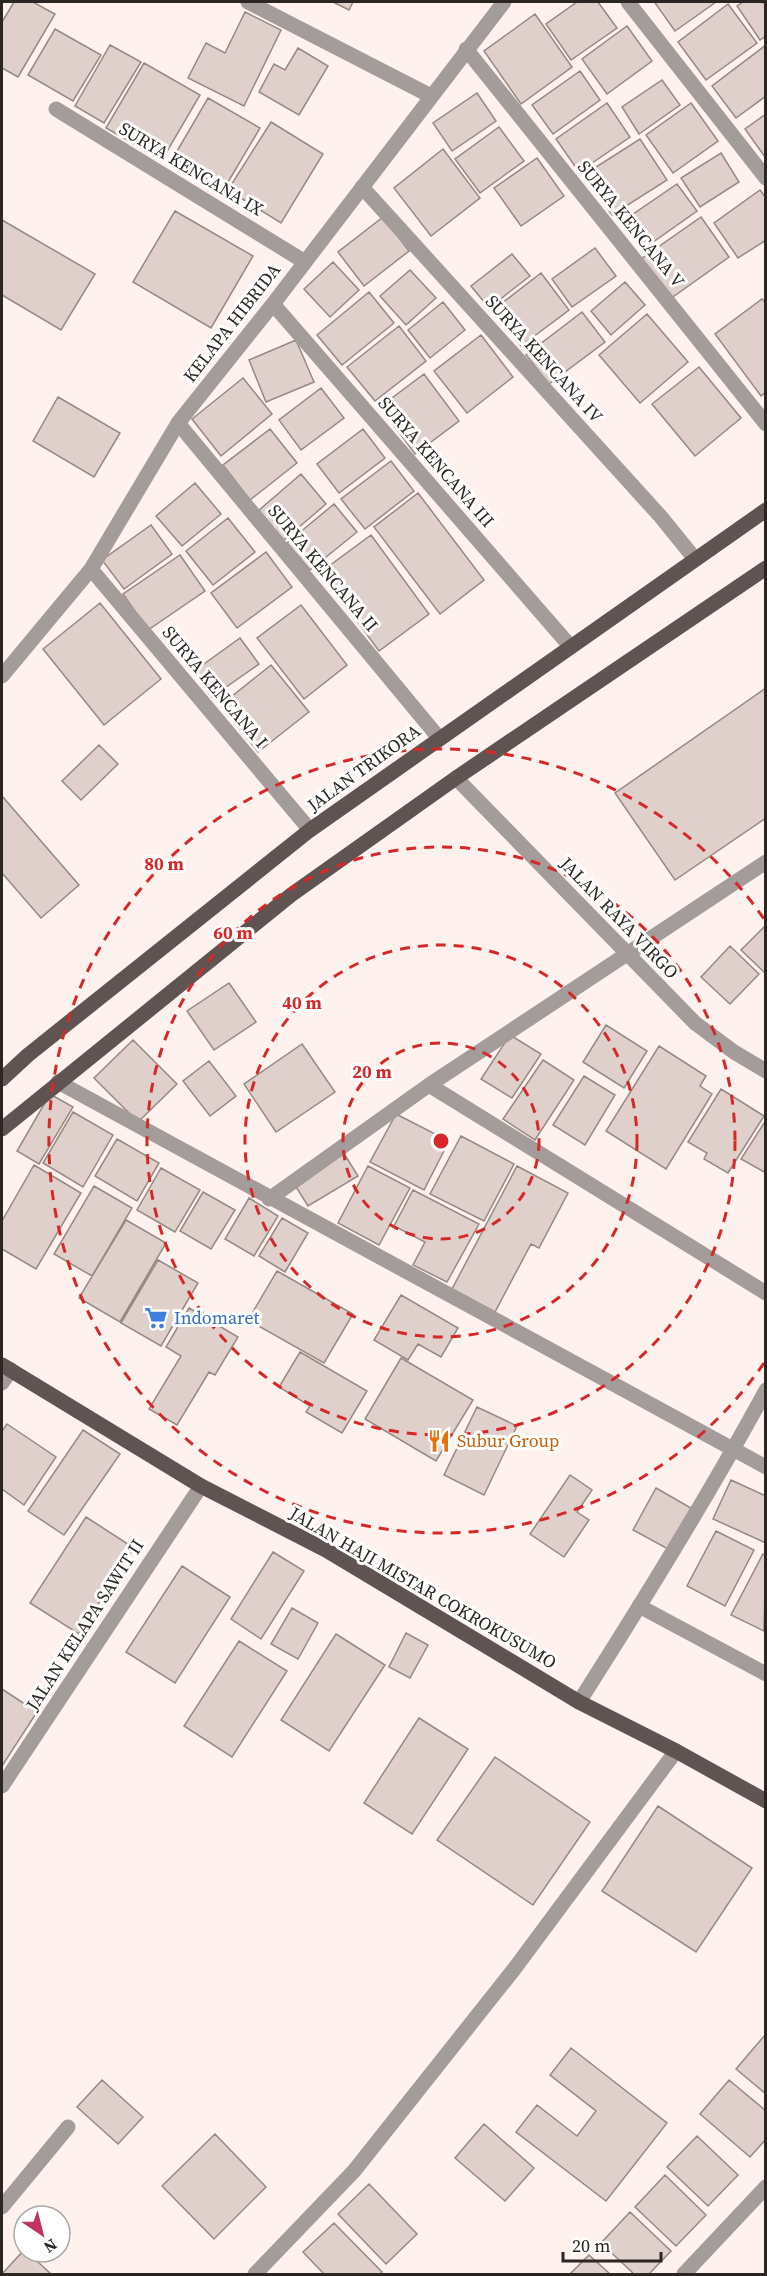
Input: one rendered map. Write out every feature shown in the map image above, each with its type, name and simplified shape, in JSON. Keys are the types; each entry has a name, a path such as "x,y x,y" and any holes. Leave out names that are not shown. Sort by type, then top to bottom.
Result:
{"main road":[{"name":"JALAN TRIKORA","path":"2,1079 28,1055 309,830 765,510"},
{"path":"2,1129 291,895 456,778 765,568"},
{"name":"JALAN HAJI MISTAR COKROKUSUMO","path":"5,1373 201,1486 326,1550 579,1702 676,1751 765,1801"}],"street":[{"path":"248,2 431,96"},
{"name":"KELAPA HIBRIDA","path":"2,676 90,569 178,423 273,304 504,2"},
{"path":"628,2 765,178"},
{"name":"SURYA KENCANA V","path":"466,49 765,424"},
{"name":"SURYA KENCANA IX","path":"56,109 305,262"},
{"name":"SURYA KENCANA IV","path":"363,187 661,517 695,558"},
{"name":"SURYA KENCANA III","path":"273,304 570,646"},
{"name":"SURYA KENCANA II","path":"178,423 439,738"},
{"name":"SURYA KENCANA I","path":"90,569 309,830"},
{"name":"JALAN RAYA VIRGO","path":"456,778 695,1023 734,1052 765,1071"},
{"path":"269,1198 429,1085 765,862"},
{"path":"58,1082 765,1467"},
{"path":"429,1085 765,1293"},
{"path":"579,1702 732,1451 765,1390"},
{"name":"JALAN KELAPA SAWIT II","path":"2,1786 201,1486"},
{"path":"639,1606 765,1674"},
{"path":"255,2274 354,2171 515,1968 676,1751"},
{"path":"2,2207 68,2127"},
{"path":"684,2274 765,2187"}],"building":[{"path":"14,2 33,2 55,14 18,77 2,68 2,22"},
{"path":"333,2 353,2 349,10"},
{"path":"577,2 598,2 617,28 571,60 546,24"},
{"path":"716,2 675,31 655,3"},
{"path":"743,2 766,2 766,36 760,40 737,6"},
{"path":"728,4 757,43 706,80 678,42"},
{"path":"245,12 281,30 244,106 188,78 206,43 225,53"},
{"path":"535,14 572,67 521,104 484,51"},
{"path":"627,26 652,61 607,94 582,59"},
{"path":"55,29 101,55 73,101 28,75"},
{"path":"110,45 141,62 104,123 75,106"},
{"path":"766,45 766,96 736,118 712,86"},
{"path":"298,48 328,66 299,115 259,92 274,64 285,70"},
{"path":"144,63 200,95 162,160 106,128"},
{"path":"580,71 600,100 553,134 532,105"},
{"path":"662,80 680,105 639,134 622,107"},
{"path":"477,93 496,121 452,151 433,123"},
{"path":"208,98 260,128 224,189 173,158"},
{"path":"607,103 630,137 579,172 556,139"},
{"path":"691,103 718,141 673,173 646,135"},
{"path":"766,114 766,156 765,157 745,129"},
{"path":"271,122 323,154 281,223 228,190"},
{"path":"499,127 524,161 480,193 455,159"},
{"path":"640,139 667,180 612,215 585,174"},
{"path":"443,149 480,198 431,236 394,188"},
{"path":"721,153 739,182 700,207 681,178"},
{"path":"537,158 564,196 521,226 494,188"},
{"path":"677,184 697,211 646,247 626,219"},
{"path":"760,190 766,198 766,240 738,258 714,223"},
{"path":"175,211 253,256 211,328 133,282"},
{"path":"383,217 409,251 364,286 338,252"},
{"path":"701,217 729,257 670,299 641,259"},
{"path":"2,220 95,274 61,330 2,295"},
{"path":"595,248 616,276 572,307 552,279"},
{"path":"512,254 530,276 489,308 471,286"},
{"path":"333,262 359,290 330,317 304,289"},
{"path":"410,270 436,298 406,325 380,296"},
{"path":"541,273 569,310 521,346 493,310"},
{"path":"625,282 645,305 611,335 591,311"},
{"path":"369,292 394,323 342,365 317,335"},
{"path":"762,299 766,303 766,392 761,396 715,334"},
{"path":"443,302 465,330 430,358 408,330"},
{"path":"582,312 605,342 549,384 526,355"},
{"path":"647,314 688,362 640,403 599,355"},
{"path":"399,326 426,361 375,401 347,367"},
{"path":"481,335 513,377 467,413 434,371"},
{"path":"296,340 314,382 266,402 249,360"},
{"path":"699,367 741,418 695,456 652,404"},
{"path":"424,374 459,421 415,454 380,407"},
{"path":"243,378 272,414 221,456 192,419"},
{"path":"321,388 344,418 301,450 279,420"},
{"path":"58,397 120,433 94,477 33,441"},
{"path":"270,429 297,463 250,500 223,465"},
{"path":"363,429 385,458 339,493 317,464"},
{"path":"391,461 414,491 365,529 341,499"},
{"path":"301,474 326,504 284,540 258,511"},
{"path":"195,483 221,514 182,546 156,516"},
{"path":"418,493 484,580 440,614 374,527"},
{"path":"334,504 357,532 310,570 287,543"},
{"path":"228,518 255,552 213,585 186,551"},
{"path":"151,525 172,554 124,589 102,560"},
{"path":"371,535 429,614 379,651 321,572"},
{"path":"266,552 292,587 237,628 211,593"},
{"path":"180,555 205,591 148,630 123,594"},
{"path":"100,603 161,679 104,725 43,649"},
{"path":"301,605 347,665 304,699 257,638"},
{"path":"240,638 259,664 212,697 193,672"},
{"path":"271,665 309,712 258,752 221,705"},
{"path":"766,688 766,818 675,880 615,793"},
{"path":"99,745 118,764 81,800 62,781"},
{"path":"2,796 79,885 41,918 2,873"},
{"path":"766,925 766,970 764,972 741,950"},
{"path":"730,946 759,974 730,1004 701,977"},
{"path":"229,983 256,1022 214,1050 187,1011"},
{"path":"606,1025 647,1051 624,1088 583,1062"},
{"path":"510,1035 541,1054 512,1098 481,1079"},
{"path":"133,1040 177,1084 138,1122 94,1078"},
{"path":"302,1044 335,1092 276,1132 244,1084"},
{"path":"659,1046 706,1076 700,1086 712,1094 666,1169 606,1131"},
{"path":"543,1060 574,1080 535,1140 503,1119"},
{"path":"209,1061 236,1096 210,1116 183,1081"},
{"path":"584,1076 615,1095 585,1145 553,1125"},
{"path":"721,1089 764,1116 728,1173 704,1159 707,1153 688,1142"},
{"path":"50,1094 73,1107 39,1164 17,1151"},
{"path":"73,1112 113,1135 83,1187 43,1163"},
{"path":"396,1114 449,1141 424,1190 370,1162"},
{"path":"766,1120 766,1173 741,1159"},
{"path":"461,1136 514,1164 484,1221 430,1194"},
{"path":"117,1139 159,1163 137,1201 95,1176"},
{"path":"343,1152 358,1176 308,1206 293,1182"},
{"path":"34,1165 81,1193 36,1269 2,1249 2,1221"},
{"path":"368,1166 410,1188 379,1245 338,1223"},
{"path":"517,1166 568,1193 539,1248 531,1244 495,1312 452,1289"},
{"path":"161,1168 200,1190 175,1232 137,1210"},
{"path":"94,1186 132,1208 92,1276 54,1254"},
{"path":"413,1190 479,1224 447,1282 413,1265 425,1242 394,1226"},
{"path":"203,1192 235,1210 211,1249 180,1231"},
{"path":"249,1198 278,1216 254,1256 225,1239"},
{"path":"282,1218 308,1233 285,1272 259,1256"},
{"path":"126,1220 166,1243 120,1322 79,1298"},
{"path":"158,1260 198,1283 161,1346 121,1323"},
{"path":"277,1271 353,1314 324,1363 248,1320"},
{"path":"401,1295 458,1328 441,1357 418,1344 408,1360 374,1340"},
{"path":"189,1308 238,1337 215,1375 209,1372 177,1425 149,1409 181,1356 166,1347"},
{"path":"300,1352 367,1391 342,1433 306,1412 310,1406 279,1387"},
{"path":"401,1358 473,1400 436,1461 365,1419"},
{"path":"477,1407 517,1426 484,1495 444,1475"},
{"path":"7,1424 56,1457 24,1505 2,1489 2,1431"},
{"path":"83,1430 120,1454 64,1535 28,1511"},
{"path":"570,1475 592,1490 577,1512 589,1520 564,1557 530,1534"},
{"path":"731,1480 766,1496 766,1543 713,1519"},
{"path":"656,1488 691,1508 668,1549 633,1530"},
{"path":"86,1517 134,1548 79,1634 30,1603"},
{"path":"716,1531 754,1550 725,1606 687,1586"},
{"path":"273,1552 304,1571 261,1639 231,1619"},
{"path":"763,1554 766,1555 764,1631 731,1615"},
{"path":"182,1566 230,1597 175,1683 126,1652"},
{"path":"292,1608 318,1623 298,1659 271,1644"},
{"path":"406,1633 428,1645 410,1678 389,1667"},
{"path":"336,1634 385,1665 329,1751 281,1720"},
{"path":"239,1641 287,1671 232,1757 184,1726"},
{"path":"2,1689 37,1712 2,1766"},
{"path":"419,1718 468,1749 412,1834 364,1803"},
{"path":"495,1757 590,1822 533,1905 437,1840"},
{"path":"658,1806 752,1868 696,1952 602,1891"},
{"path":"766,2035 766,2094 736,2069"},
{"path":"571,2048 667,2123 606,2201 516,2132 537,2105 577,2136 596,2111 550,2075"},
{"path":"102,2080 143,2117 118,2144 77,2107"},
{"path":"729,2080 766,2111 766,2139 750,2157 700,2114"},
{"path":"484,2124 534,2168 505,2201 455,2158"},
{"path":"215,2134 266,2187 214,2239 162,2186"},
{"path":"697,2136 738,2175 708,2206 667,2167"},
{"path":"665,2175 706,2215 676,2246 635,2207"},
{"path":"369,2184 417,2234 386,2264 338,2214"},
{"path":"630,2212 671,2251 649,2274 634,2274 601,2243"},
{"path":"334,2223 382,2272 380,2274 324,2274 303,2252"},
{"path":"589,2255 610,2274 570,2274"},
{"path":"12,2263 40,2264 51,2274 2,2274"}],"place":[{"name":"Indomaret","path":"156,1318"},
{"name":"Subur Group","path":"439,1441"}]}
